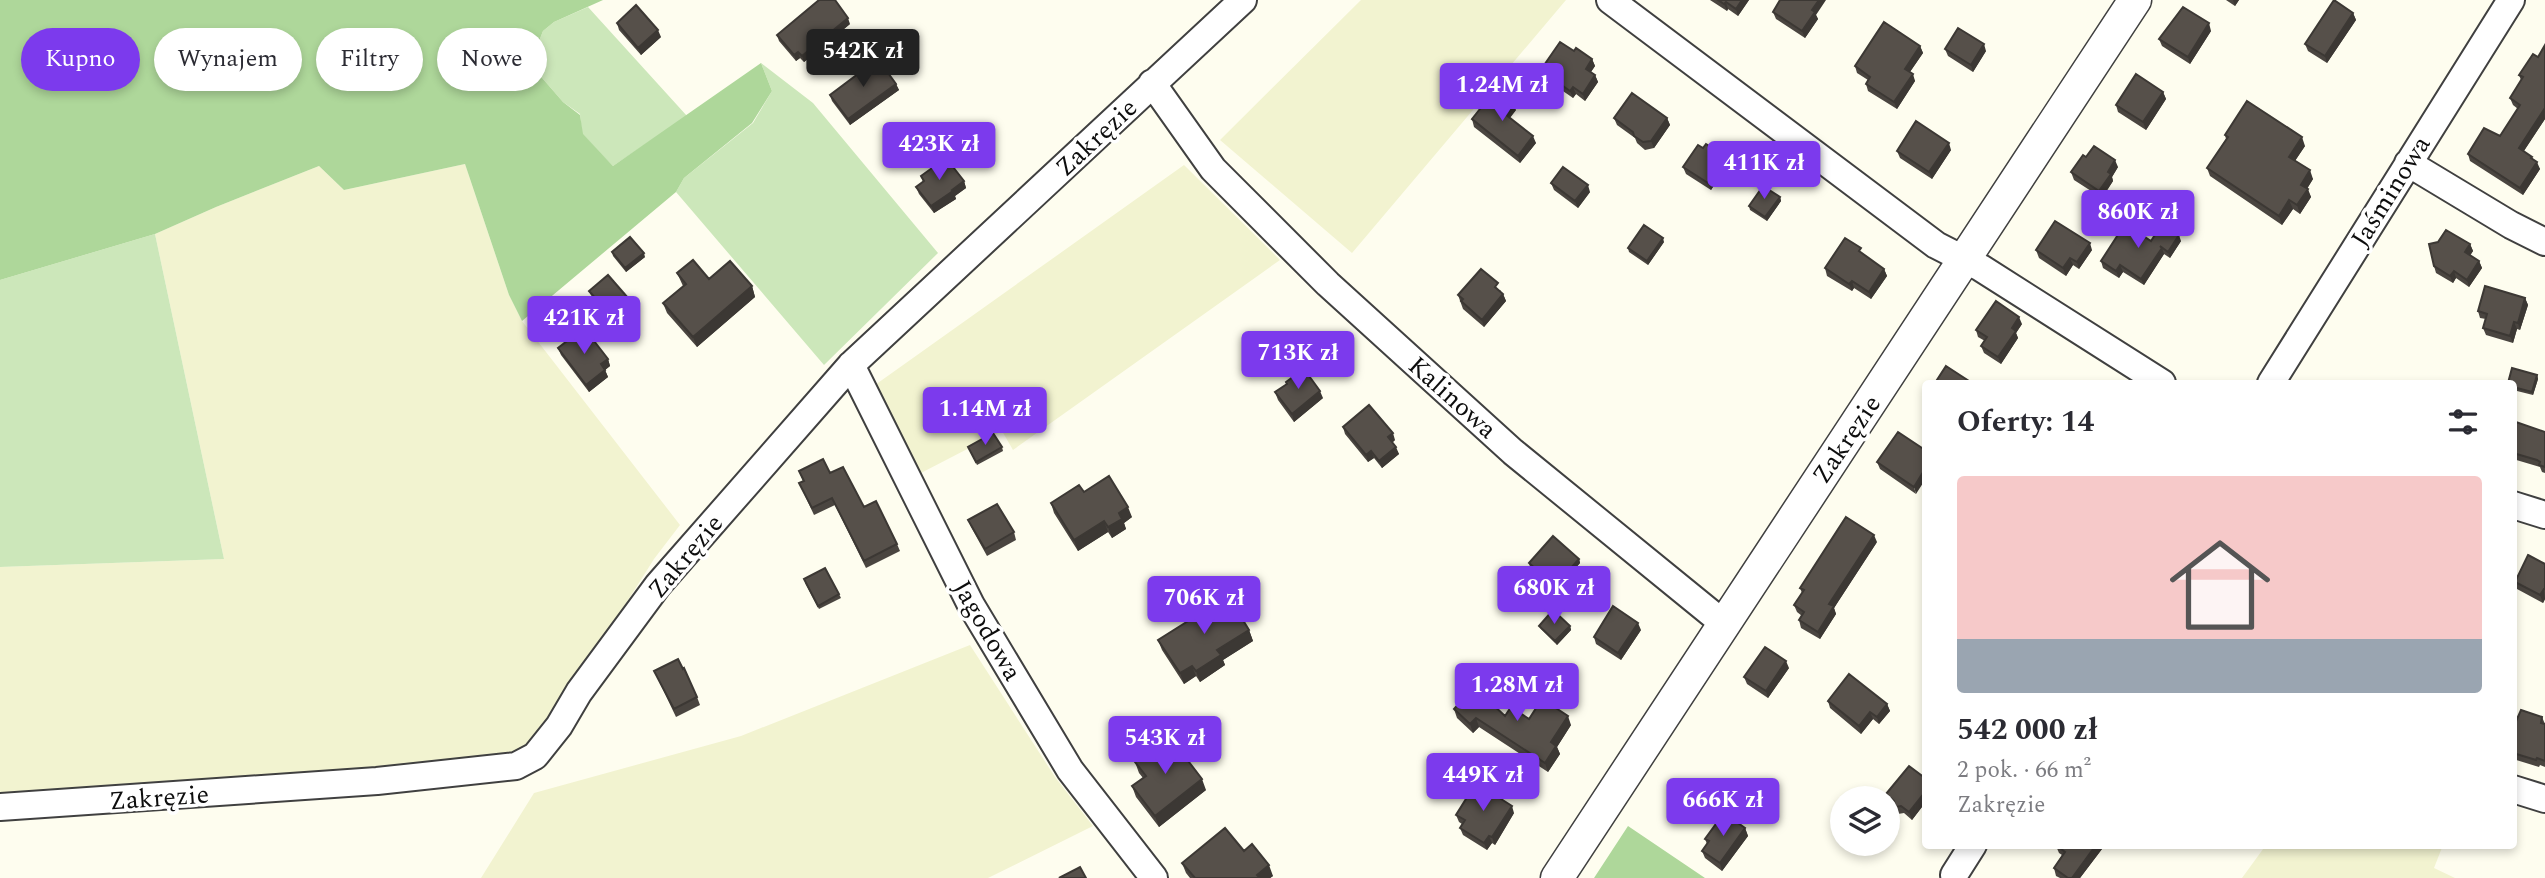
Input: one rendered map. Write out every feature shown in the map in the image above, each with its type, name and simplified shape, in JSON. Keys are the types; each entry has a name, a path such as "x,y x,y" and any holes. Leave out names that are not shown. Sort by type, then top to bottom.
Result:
{"street":[{"name":"Zakręzie","path":"0,807 377,781 516,766 535,756 658,585 851,365 1243,0"},
{"path":"1610,0 1936,245 2157,380"},
{"name":"Zakręzie","path":"1557,878 1723,622 1966,261 2135,0"},
{"name":"Jaśminowa","path":"2273,380 2511,0"},
{"name":"Kalinowa","path":"1152,83 1213,169 1328,284 1513,452 1723,622"},
{"path":"2408,163 2511,225 2545,242"},
{"name":"Jagodowa","path":"851,365 971,605 1070,769 1154,878"},
{"path":"2517,506 2545,515"},
{"path":"2517,790 2545,799"},
{"path":"1954,875 1970,849"}],"green space":[{"path":"0,0 603,0 554,22 547,28 437,28 437,91 547,91 547,84 563,102 580,115 583,134 613,166 761,63 772,91 752,123 684,178 676,192 522,321 509,295 465,164 344,190 319,166 155,234 0,280"},
{"path":"1361,0 1566,0 1352,253 1220,140"},
{"path":"588,7 687,116 613,166 582,134 580,114 563,102 547,84 547,28"},
{"path":"761,63 813,103 938,253 824,365 676,192 684,178 753,123 772,91"},
{"path":"465,164 509,295 522,321 680,525 654,559 550,724 518,756 57,796 0,798 0,567 224,559 155,234 319,166 344,190"},
{"path":"1184,165 1280,260 1013,450 1002,431 921,473 875,385"},
{"path":"155,234 224,559 0,567 0,280"},
{"path":"970,645 1055,777 1093,826 988,878 481,878 534,793 741,736"},
{"path":"1628,826 1705,878 1594,878"},
{"path":"2263,849 2441,849 2434,868 2455,878 2242,878"}],"building":[{"path":"819,0 835,0 848,18 802,56 798,52 794,55 777,35"},
{"path":"1718,0 1742,0 1736,9"},
{"path":"1780,0 1819,0 1812,10 1815,12 1802,31 1773,12"},
{"path":"2334,0 2353,13 2325,56 2305,44"},
{"path":"636,5 658,30 638,48 617,23"},
{"path":"2183,7 2209,23 2188,57 2159,39"},
{"path":"1884,22 1920,46 1905,69 1913,74 1894,102 1866,84 1870,77 1855,66"},
{"path":"1958,28 1984,44 1971,65 1945,49"},
{"path":"1560,42 1574,51 1576,48 1592,59 1586,69 1595,75 1583,94 1573,87 1570,91 1557,82 1555,85 1538,74"},
{"path":"2545,45 2545,108 2519,148 2537,162 2520,188 2468,154 2484,128 2500,136 2520,105 2510,98 2523,77 2519,75 2533,54 2538,57"},
{"path":"878,59 896,84 848,119 830,95"},
{"path":"2136,74 2163,92 2143,122 2116,105"},
{"path":"1496,89 1513,103 1505,114 1533,136 1518,156 1472,119"},
{"path":"1632,93 1667,118 1651,141 1643,142 1614,118"},
{"path":"2247,101 2302,137 2289,157 2310,170 2301,185 2308,189 2297,205 2289,200 2279,216 2207,168 2228,137 2225,135"},
{"path":"1916,121 1949,143 1929,172 1897,151"},
{"path":"1706,144 1726,156 1708,183 1683,167 1698,145 1703,148"},
{"path":"2094,146 2115,160 2108,172 2111,174 2099,191 2071,172 2083,155 2086,157"},
{"path":"946,158 964,181 931,206 916,187 924,181 921,176"},
{"path":"1563,167 1588,185 1575,201 1551,183"},
{"path":"1763,186 1780,197 1765,217 1749,206"},
{"path":"2055,221 2090,243 2077,262 2070,258 2063,268 2036,250"},
{"path":"2125,224 2151,241 2162,224 2179,235 2168,252 2160,246 2162,248 2141,279 2120,265 2116,271 2101,261"},
{"path":"1644,225 1663,238 1647,261 1628,248"},
{"path":"2446,230 2470,244 2465,252 2479,261 2467,280 2454,271 2450,276 2434,266 2429,244 2438,242"},
{"path":"630,237 644,253 625,268 612,252"},
{"path":"1845,238 1861,248 1859,251 1884,269 1869,292 1852,281 1849,284 1825,268"},
{"path":"693,260 709,279 730,261 752,286 693,337 663,303 686,284 677,273"},
{"path":"1481,269 1498,283 1495,287 1503,294 1482,320 1458,295"},
{"path":"608,275 628,298 609,314 589,291"},
{"path":"2485,286 2525,298 2518,323 2514,322 2510,336 2483,328 2487,314 2478,311"},
{"path":"1996,301 2019,317 2012,328 2016,331 1998,357 1981,346 1987,337 1976,330"},
{"path":"584,328 608,359 601,364 605,370 586,385 558,348"},
{"path":"1946,366 1967,380 1937,380"},
{"path":"2512,368 2537,375 2532,392 2517,388 2517,380 2509,380"},
{"path":"1304,369 1320,391 1292,414 1275,392"},
{"path":"1369,405 1393,433 1388,437 1396,447 1379,461 1371,451 1366,455 1343,427"},
{"path":"2517,422 2545,432 2545,467 2539,465 2537,460 2517,454"},
{"path":"1898,432 1922,448 1922,474 1914,487 1877,462"},
{"path":"993,433 1002,447 976,462 968,447"},
{"path":"823,459 830,473 843,467 864,507 876,501 897,544 864,561 832,498 812,508 799,483 804,481 799,471"},
{"path":"1109,476 1128,507 1119,513 1122,519 1108,527 1104,521 1074,540 1051,503 1079,485 1084,492"},
{"path":"997,504 1014,532 985,549 968,520"},
{"path":"1846,517 1874,535 1829,604 1834,606 1818,632 1799,620 1804,612 1794,605 1804,590 1800,588"},
{"path":"1553,536 1579,559 1555,586 1529,563"},
{"path":"2528,555 2545,564 2545,589 2540,595 2517,583"},
{"path":"825,568 839,594 818,606 804,579"},
{"path":"1228,596 1249,630 1217,650 1221,655 1196,671 1192,666 1180,673 1158,640"},
{"path":"1613,606 1638,623 1618,653 1594,637"},
{"path":"1553,610 1570,626 1555,641 1539,626"},
{"path":"1765,647 1786,661 1766,691 1744,677"},
{"path":"678,659 697,697 674,709 654,671"},
{"path":"1849,674 1887,704 1877,717 1870,712 1859,726 1828,701"},
{"path":"1474,687 1505,716 1511,707 1529,719 1542,699 1568,716 1551,742 1556,746 1545,763 1476,718 1470,724 1454,709"},
{"path":"2521,710 2542,717 2541,723 2545,724 2545,761 2517,754 2517,719"},
{"path":"1169,736 1202,779 1155,816 1132,786 1146,776 1135,762"},
{"path":"1909,766 1922,776 1922,796 1909,812 1901,806 1900,786 1893,786"},
{"path":"1476,783 1512,806 1492,837 1489,836 1484,843 1460,828 1465,820 1456,815"},
{"path":"1724,813 1745,828 1720,863 1702,851 1709,841 1705,839"},
{"path":"1225,828 1244,851 1252,844 1269,865 1257,875 1260,878 1195,878 1182,863"},
{"path":"2061,849 2093,849 2072,878 2054,868 2065,852"},
{"path":"1080,867 1086,878 1059,878"}]}
